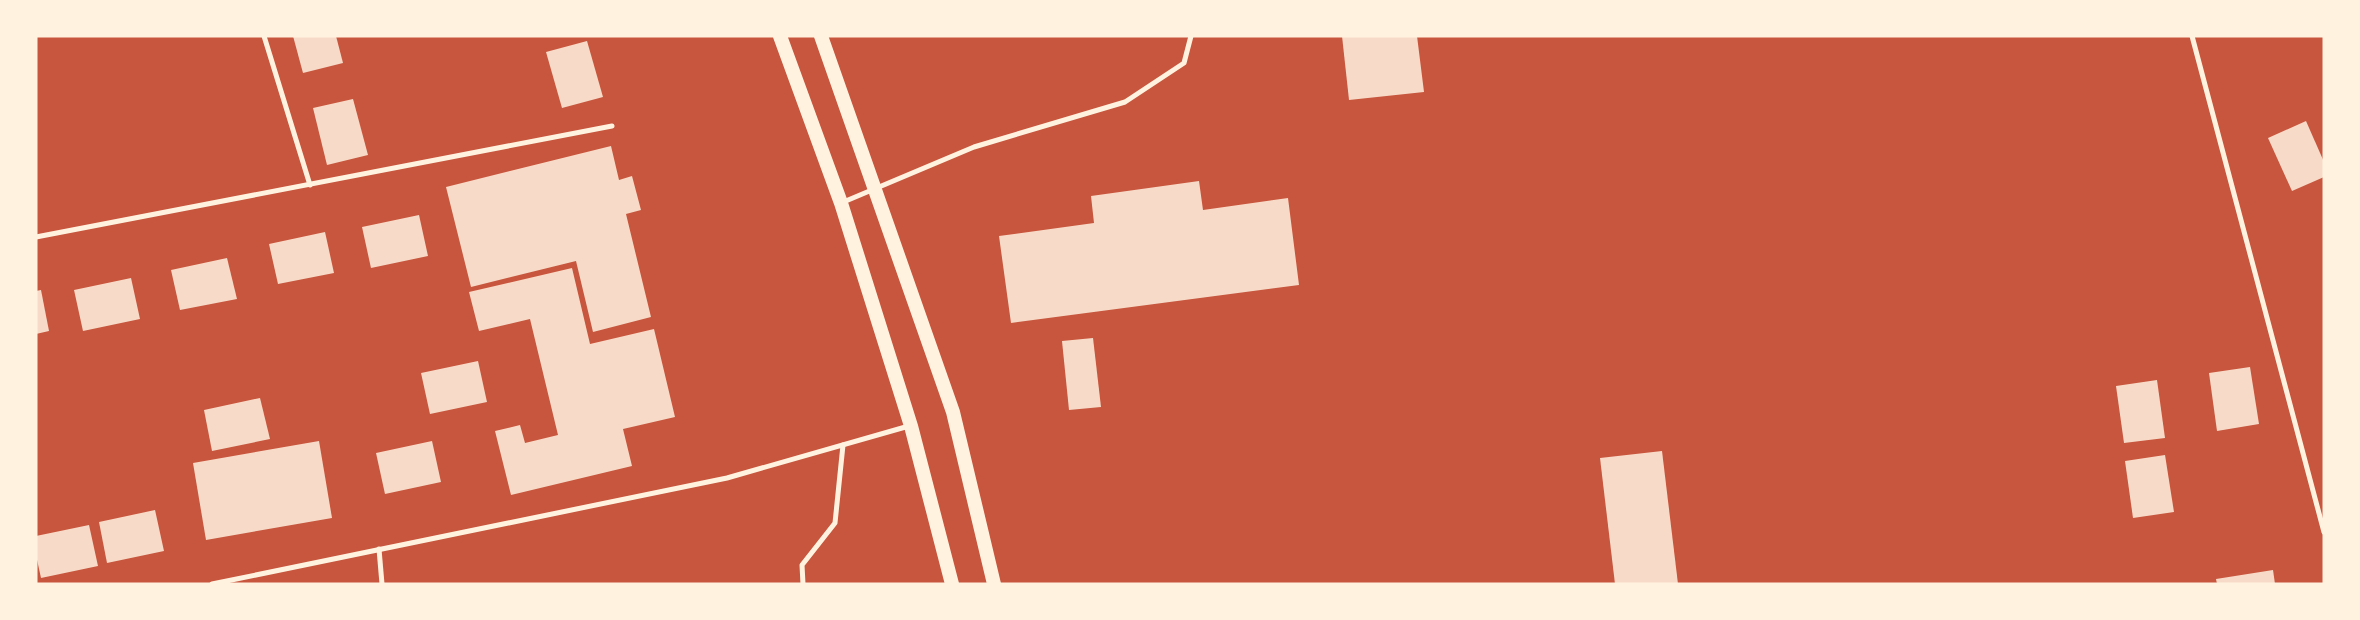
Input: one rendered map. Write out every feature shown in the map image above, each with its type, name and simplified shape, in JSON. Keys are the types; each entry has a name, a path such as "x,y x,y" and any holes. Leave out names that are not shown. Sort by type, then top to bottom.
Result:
{"highway":[{"path":"780,36 841,203 911,426 952,584"},
{"path":"821,36 954,412 994,584"}],"street":[{"path":"264,36 310,185"},
{"path":"841,203 876,190 974,147 1126,102 1184,63 1191,36"},
{"path":"2192,36 2324,532"},
{"path":"36,237 612,126"},
{"path":"212,584 727,478 911,426"},
{"path":"803,584 802,565 835,523 843,445"},
{"path":"379,550 382,584"}],"building":[{"path":"293,36 336,36 343,63 303,73"},
{"path":"1342,36 1417,36 1424,92 1349,100"},
{"path":"587,41 603,97 562,108 546,52"},
{"path":"353,99 368,155 327,165 313,108"},
{"path":"2306,121 2324,162 2324,177 2292,191 2268,138"},
{"path":"611,146 619,180 632,176 641,210 626,214 651,317 593,332 576,261 471,287 446,187"},
{"path":"1199,181 1203,210 1288,198 1299,285 1011,323 999,236 1094,223 1091,196"},
{"path":"419,215 428,256 371,268 362,227"},
{"path":"325,232 334,273 278,284 269,244"},
{"path":"227,258 237,299 180,310 171,270"},
{"path":"572,268 590,344 654,329 675,417 623,429 632,466 511,495 495,431 520,425 525,443 558,435 530,319 479,331 469,292"},
{"path":"131,278 140,319 83,331 74,290"},
{"path":"41,290 49,331 36,334 36,291"},
{"path":"1093,338 1101,407 1069,410 1062,341"},
{"path":"478,361 487,402 430,414 421,373"},
{"path":"2250,367 2259,424 2217,431 2209,373"},
{"path":"2157,380 2165,438 2124,443 2116,386"},
{"path":"260,398 270,439 212,451 204,410"},
{"path":"319,441 332,518 206,540 193,463"},
{"path":"432,441 441,482 385,494 376,453"},
{"path":"1662,451 1678,584 1615,584 1600,458"},
{"path":"2165,455 2174,512 2133,518 2125,461"},
{"path":"155,510 164,551 107,563 99,522"},
{"path":"89,525 98,566 41,578 36,555 36,536"},
{"path":"2273,570 2275,584 2217,584 2216,579"}]}
